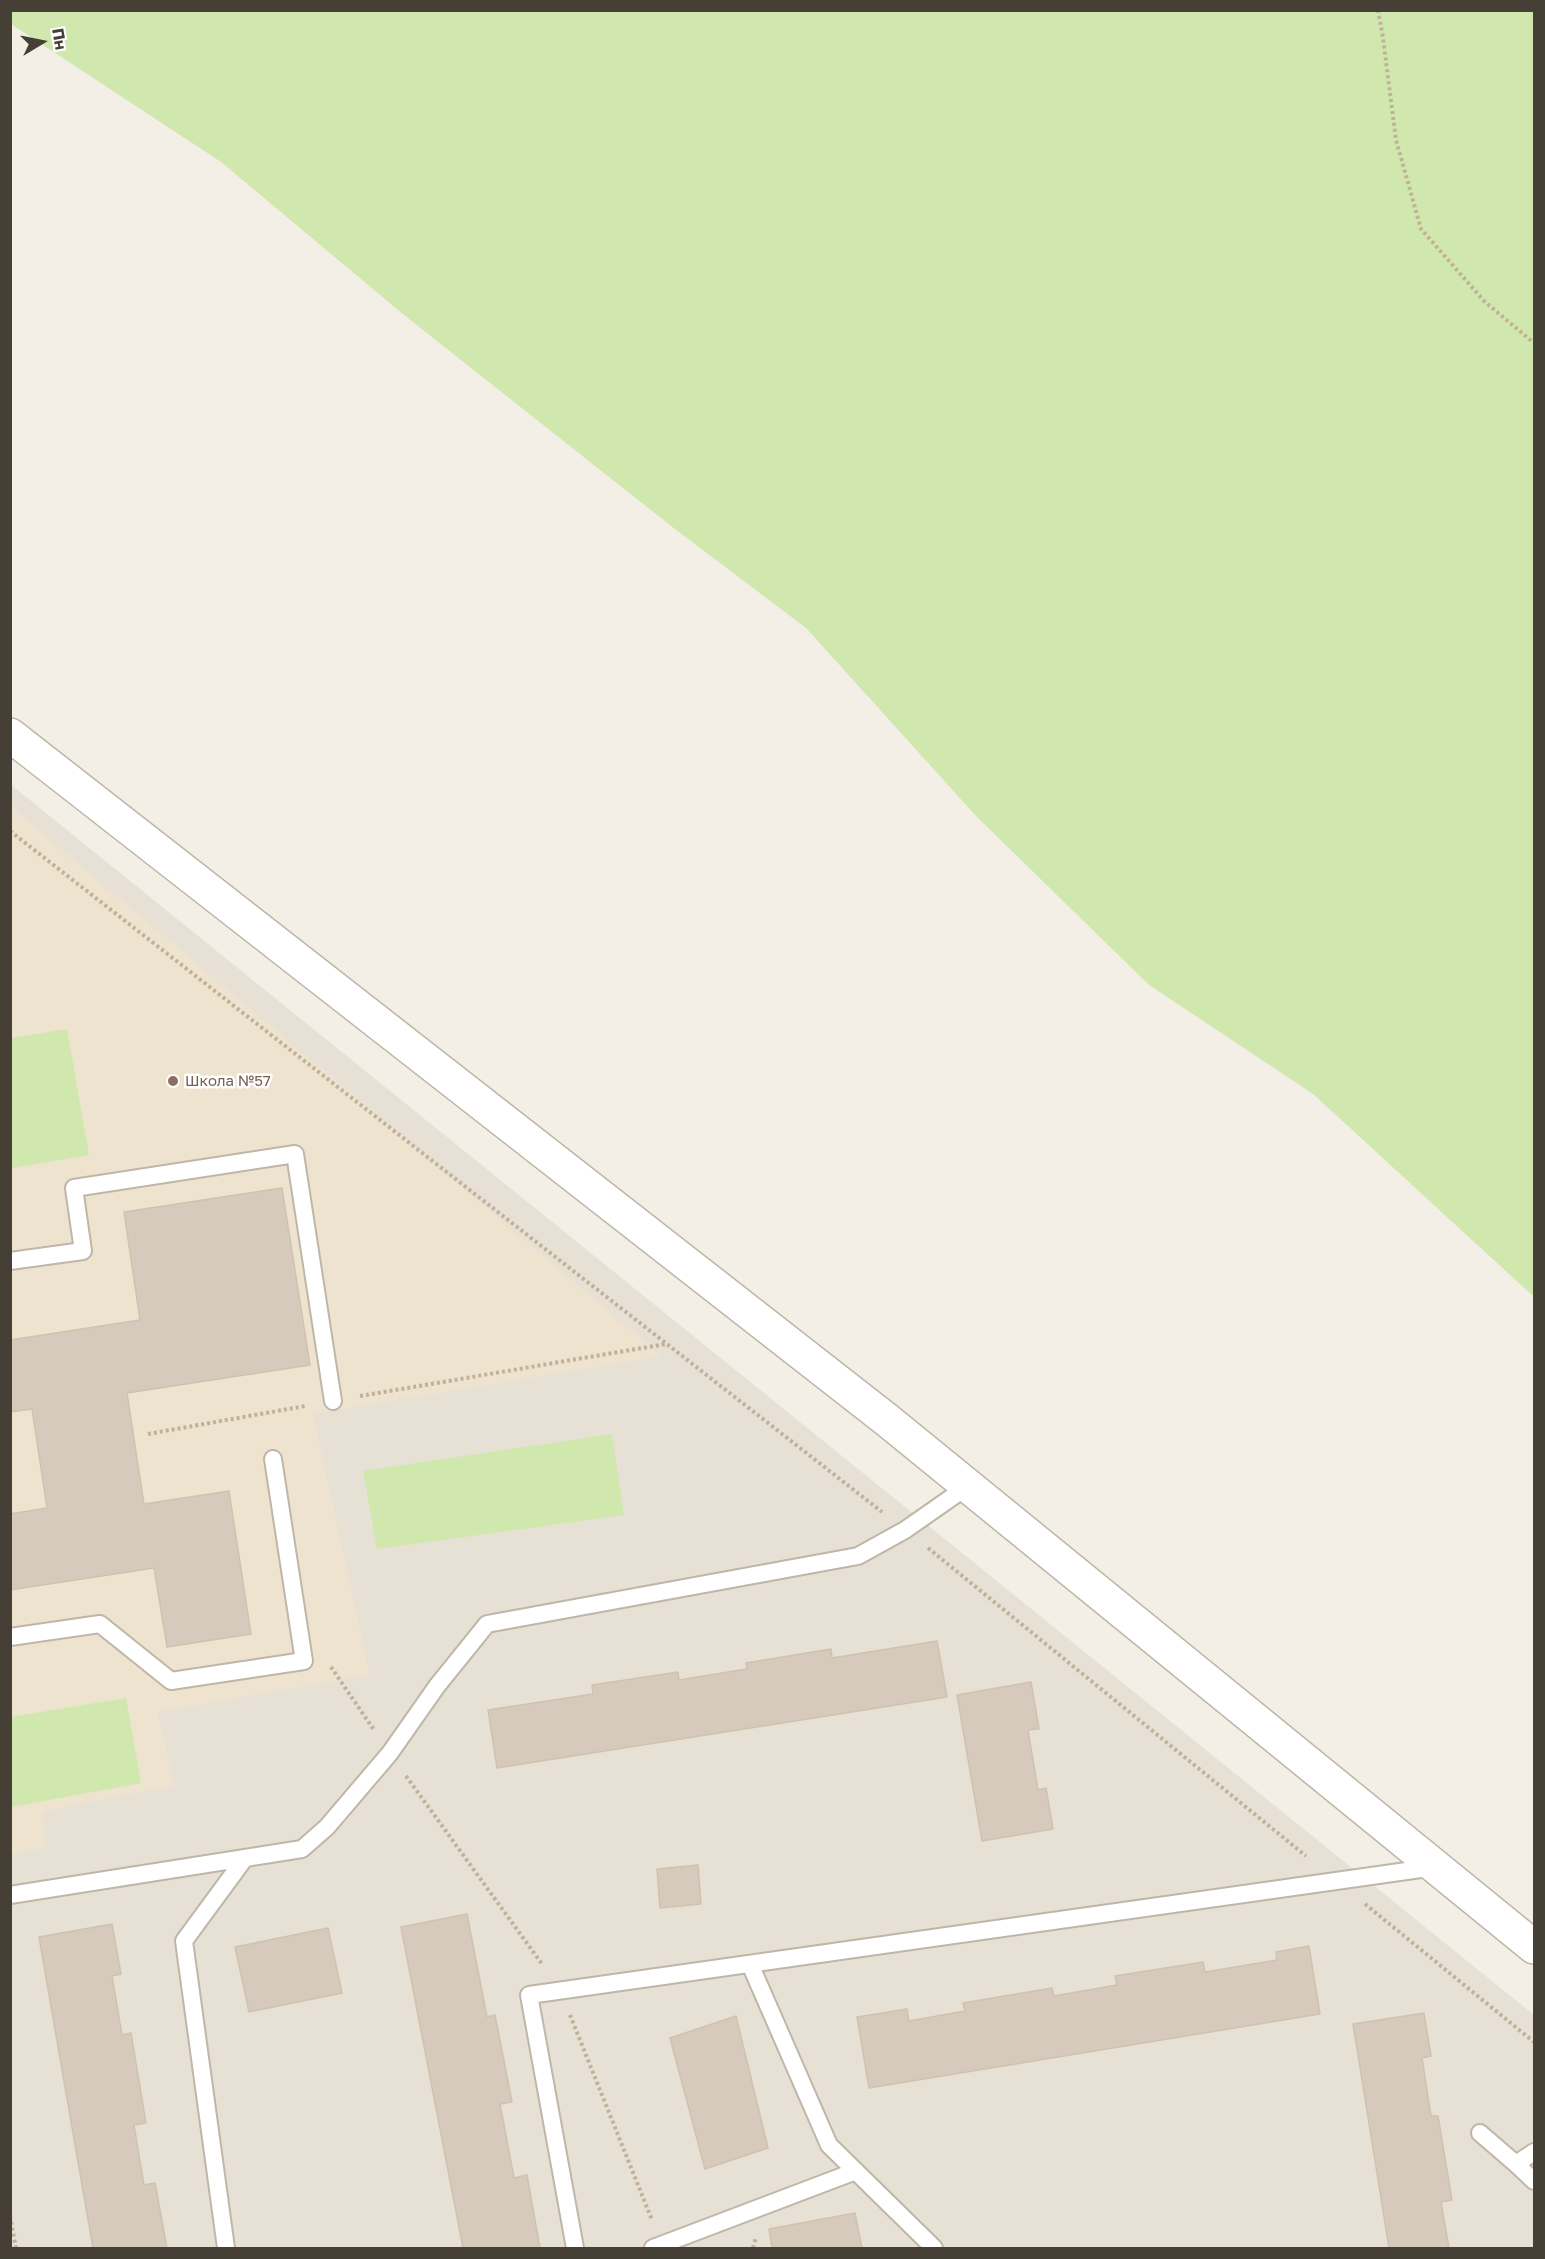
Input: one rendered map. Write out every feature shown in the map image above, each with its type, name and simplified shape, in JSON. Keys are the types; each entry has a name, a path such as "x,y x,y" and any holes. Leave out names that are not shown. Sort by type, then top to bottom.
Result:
{"street":[{"path":"10,735 878,1412 1534,1947"}],"lane":[{"path":"10,1261 83,1251 74,1188 295,1154 333,1401"},
{"path":"10,1637 100,1624 171,1681 304,1661 273,1458"},
{"path":"10,1894 302,1849 327,1827 390,1753 437,1686 487,1624 858,1556 905,1530 968,1486"},
{"path":"226,2248 184,1941 245,1858"},
{"path":"575,2248 530,1995 1436,1867"},
{"path":"750,1964 830,2145 934,2248"},
{"path":"1480,2133 1534,2181"},
{"path":"1516,2164 1534,2152"},
{"path":"658,2247 856,2171"}],"path":[{"path":"1378,10 1396,140 1421,229 1485,302 1534,342"},
{"path":"10,831 905,1530 1312,1861"},
{"path":"148,1434 667,1344"},
{"path":"330,1667 561,1991 658,2247"},
{"path":"1359,1899 1534,2042"},
{"path":"10,2216 16,2248"}],"shaded area":[{"path":"10,784 1534,2015 1534,2248 11,2248"},
{"name":"Школа №57","path":"10,806 662,1356 313,1414 370,1675 158,1712 174,1786 43,1811 45,1848 11,1854"}],"green space":[{"path":"10,11 1534,11 1534,1297 1313,1094 1149,985 976,816 806,628 671,526 404,315 221,162 11,24"},
{"path":"67,1029 89,1155 11,1168 11,1038"},
{"path":"612,1434 624,1515 377,1549 363,1471"},
{"path":"126,1698 141,1783 11,1807 11,1717"}],"building":[{"path":"282,1188 310,1365 127,1393 144,1504 229,1491 251,1634 167,1647 154,1568 10,1590 10,1514 47,1508 32,1409 10,1412 10,1340 140,1320 124,1212"},
{"path":"937,1641 947,1697 497,1768 488,1710 593,1694 592,1685 678,1672 679,1680 747,1669 746,1663 831,1649 832,1658"},
{"path":"1031,1682 1039,1729 1028,1730 1038,1790 1046,1788 1053,1829 982,1841 957,1695"},
{"path":"698,1865 701,1904 660,1908 657,1869"},
{"path":"467,1914 487,2017 495,2015 512,2102 500,2104 514,2178 527,2175 540,2248 463,2248 401,1927"},
{"path":"112,1924 121,1974 112,1976 122,2035 131,2033 146,2123 134,2125 144,2185 155,2183 167,2248 93,2248 39,1937"},
{"path":"328,1928 342,1993 249,2012 235,1947"},
{"path":"1309,1946 1320,2014 869,2088 857,2017 907,2009 909,2021 965,2011 963,2003 1052,1988 1054,1996 1117,1985 1115,1976 1203,1962 1205,1972 1277,1960 1276,1952"},
{"path":"1424,2013 1431,2056 1422,2058 1431,2116 1438,2116 1452,2200 1441,2202 1449,2248 1389,2248 1353,2024"},
{"path":"736,2016 768,2148 705,2169 670,2038"},
{"path":"855,2213 862,2248 772,2248 769,2229"}],"place":[{"name":"Школа №57","path":"173,1081"}]}
